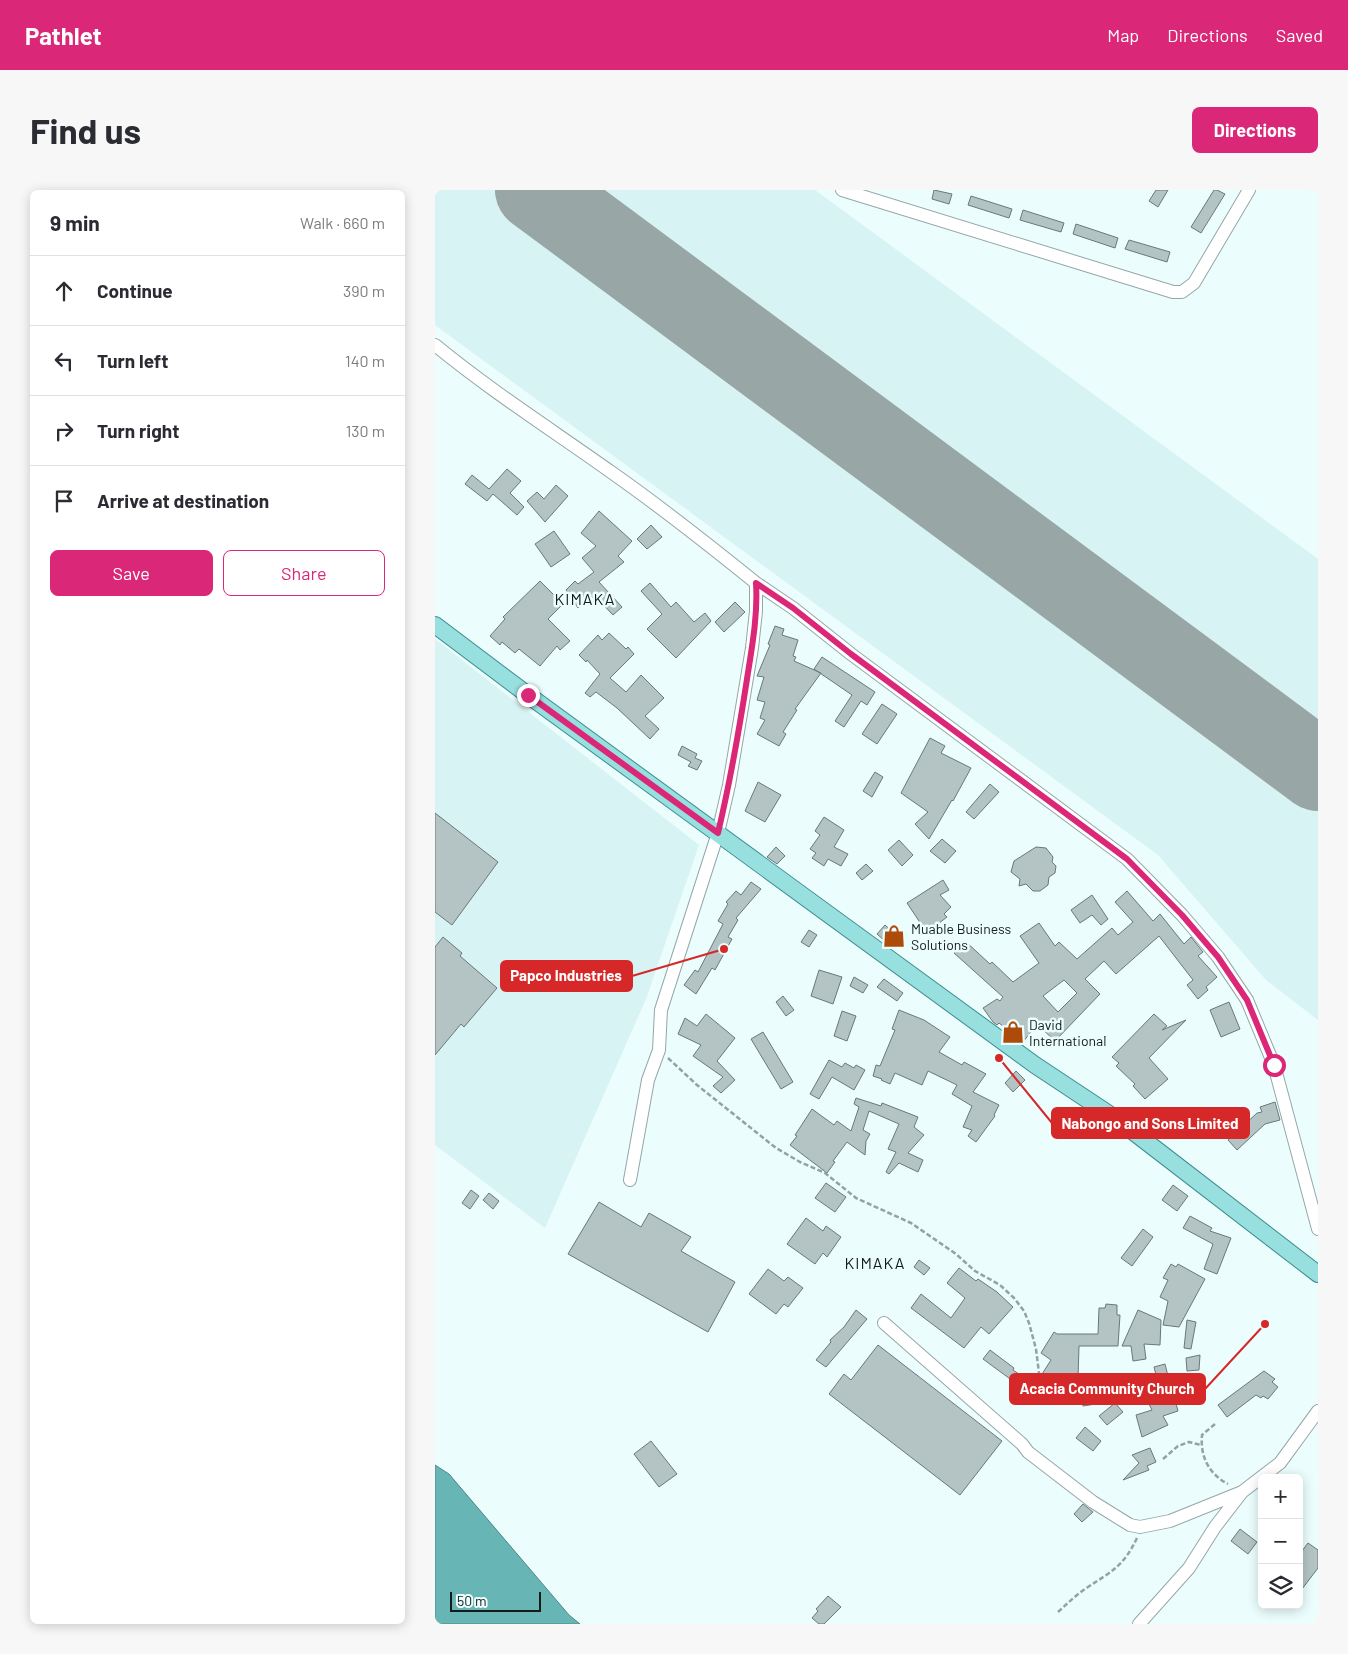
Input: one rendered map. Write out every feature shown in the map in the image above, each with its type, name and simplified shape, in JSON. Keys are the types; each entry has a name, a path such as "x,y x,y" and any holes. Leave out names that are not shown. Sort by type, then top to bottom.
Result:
{"main road":[{"path":"435,625 1035,1065 1117,1120 1318,1274"}],"street":[{"path":"843,190 1173,292 1182,292 1194,283 1249,190"},
{"path":"435,345 504,398 651,500 756,583 793,608 851,654 1127,859 1182,915 1218,957 1247,1000 1274,1065 1318,1229"},
{"path":"630,1180 648,1080 659,1050 661,1010 718,833 737,739 751,648 756,611 756,583"},
{"path":"884,1324 1029,1452 1093,1502 1129,1525 1140,1528 1170,1521 1242,1492"},
{"path":"1139,1624 1189,1568 1215,1527 1242,1492 1280,1463 1318,1411"}],"path":[{"path":"659,1050 697,1084 776,1148 800,1162 825,1173 856,1198 911,1223 1014,1298 1024,1311 1029,1323 1036,1349 1041,1381"},
{"path":"1215,1424 1202,1435 1203,1459 1220,1480 1242,1492"},
{"path":"1163,1459 1178,1446 1189,1442 1201,1445"},
{"path":"1058,1612 1080,1592 1117,1568 1136,1540 1140,1528"}],"shaded area":[{"path":"435,190 815,190 1318,559 1318,1020 1266,980 1158,855 435,325"},
{"path":"435,639 699,845 646,999 545,1228 435,1145"}],"water":[{"path":"435,1465 449,1474 569,1615 580,1624 435,1624"}],"building":[{"path":"934,190 952,194 949,204 932,199"},
{"path":"1156,190 1168,190 1158,207 1149,201"},
{"path":"1214,190 1225,194 1201,233 1191,227"},
{"path":"971,196 1012,209 1009,218 968,205"},
{"path":"1023,210 1064,223 1061,232 1020,220"},
{"path":"1076,224 1118,238 1115,248 1073,234"},
{"path":"1129,240 1170,252 1167,262 1125,249"},
{"path":"507,469 521,481 510,493 524,507 517,515 493,494 487,501 465,484 472,475 489,489"},
{"path":"556,485 568,496 545,522 527,501 537,492 544,499"},
{"path":"599,511 632,541 618,556 624,562 599,582 622,607 613,615 595,596 593,598 591,596 578,608 566,590 575,581 578,584 594,572 582,558 596,546 581,533"},
{"path":"651,525 662,537 647,549 637,539"},
{"path":"554,531 570,554 551,567 535,544"},
{"path":"540,581 563,604 548,619 570,641 560,650 557,646 540,666 519,649 515,653 502,642 500,645 490,636 505,619 503,617"},
{"path":"650,583 671,607 676,602 694,622 705,613 711,621 676,658 647,629 662,614 641,591"},
{"path":"735,602 745,612 724,632 715,622"},
{"path":"775,626 784,629 782,635 798,640 793,656 796,657 794,661 821,673 795,709 797,710 783,732 786,734 779,746 757,734 765,720 760,718 765,702 757,700 764,677 757,676 770,645 768,644"},
{"path":"609,633 626,649 628,647 634,654 610,678 626,692 641,675 664,698 645,716 659,729 650,739 617,708 596,692 590,697 585,693 600,674 587,660 586,662 579,655 598,635 602,640"},
{"path":"822,657 875,692 867,705 861,701 844,727 835,721 852,695 814,669"},
{"path":"882,704 897,714 877,744 862,734"},
{"path":"930,738 945,746 941,753 971,768 929,839 915,824 928,812 901,793"},
{"path":"682,746 697,754 695,758 702,761 697,770 688,766 691,762 678,755"},
{"path":"875,772 883,777 872,797 863,791"},
{"path":"758,782 781,795 765,822 745,811"},
{"path":"990,784 999,792 974,819 966,812"},
{"path":"435,813 498,862 452,925 435,912"},
{"path":"824,817 844,830 834,847 848,854 841,866 828,859 824,866 812,858 816,853 810,849 820,835 815,831"},
{"path":"942,839 956,851 945,863 930,851"},
{"path":"899,840 913,855 902,866 888,850"},
{"path":"776,847 785,856 777,864 767,857"},
{"path":"1036,847 1046,848 1053,857 1052,862 1056,866 1055,873 1049,877 1048,885 1040,891 1033,891 1026,884 1019,886 1020,879 1011,872 1014,861"},
{"path":"866,864 873,871 862,880 856,873"},
{"path":"943,880 949,890 940,895 951,907 944,914 947,917 925,934 919,926 921,924 907,903"},
{"path":"751,882 761,889 736,918 738,920 728,937 732,939 715,970 712,968 696,994 684,985 695,970 698,972 723,924 718,921 728,904 726,902 736,891 741,895"},
{"path":"1127,891 1153,921 1160,914 1184,944 1191,937 1203,952 1198,956 1217,977 1206,987 1208,990 1198,999 1187,985 1193,980 1159,936 1116,974 1104,961 1085,979 1100,994 1055,1041 1037,1024 1023,1042 999,1023 997,1025 993,1022 983,1008 997,999 1000,1001 1003,997 954,953 965,941 990,964 992,962 1013,982 1039,963 1020,936 1039,923 1055,946 1059,942 1077,959 1112,928 1118,935 1133,922 1115,902","holes":["1064,980 1077,993 1058,1012 1043,996"]},
{"path":"1092,895 1108,919 1101,925 1092,915 1080,923 1071,910"},
{"path":"885,925 894,933 886,942 877,934"},
{"path":"809,930 817,935 809,947 801,942"},
{"path":"443,937 462,953 460,956 497,988 464,1027 461,1024 435,1055 435,947"},
{"path":"819,970 842,977 833,1004 811,996"},
{"path":"854,977 868,985 863,993 850,986"},
{"path":"884,979 903,993 897,1001 877,987"},
{"path":"783,996 794,1010 786,1016 776,1002"},
{"path":"1229,1002 1240,1029 1221,1037 1210,1010"},
{"path":"899,1010 924,1020 950,1037 939,1052 962,1065 964,1062 986,1074 973,1092 999,1105 995,1116 976,1142 968,1136 972,1130 963,1127 972,1106 952,1094 957,1085 928,1071 922,1085 895,1073 890,1084 873,1076 876,1065 880,1066 895,1030 892,1029"},
{"path":"842,1011 856,1016 847,1041 834,1036"},
{"path":"706,1014 735,1038 717,1061 735,1080 721,1093 713,1086 723,1077 693,1056 701,1045 678,1034 685,1018 697,1026"},
{"path":"1154,1014 1167,1026 1162,1030 1186,1020 1149,1058 1168,1079 1145,1099 1133,1086 1135,1084 1116,1066 1119,1063 1112,1057"},
{"path":"763,1032 793,1082 781,1089 751,1039"},
{"path":"829,1060 842,1067 845,1063 854,1068 856,1065 865,1070 854,1090 832,1077 819,1099 810,1094"},
{"path":"1016,1071 1025,1080 1013,1092 1005,1083"},
{"path":"856,1098 881,1106 882,1103 918,1117 914,1127 924,1135 908,1153 923,1160 918,1172 899,1163 889,1174 886,1172 896,1152 888,1149 899,1124 869,1111 863,1130 870,1134 866,1141 865,1155 847,1142 827,1173 790,1145 812,1109 834,1125 837,1121 851,1131 859,1107 854,1104"},
{"path":"1275,1102 1280,1120 1265,1124 1237,1150 1228,1140 1257,1113 1262,1112 1260,1107"},
{"path":"826,1183 846,1197 835,1212 815,1198"},
{"path":"1173,1185 1188,1196 1177,1211 1162,1200"},
{"path":"471,1190 479,1196 470,1209 462,1203"},
{"path":"489,1193 499,1201 493,1209 483,1200"},
{"path":"599,1202 641,1227 649,1213 691,1237 681,1251 735,1282 708,1332 568,1254"},
{"path":"1190,1216 1212,1228 1210,1231 1231,1238 1217,1274 1204,1269 1213,1244 1183,1228"},
{"path":"806,1218 823,1231 826,1226 841,1237 827,1257 823,1253 815,1264 787,1244"},
{"path":"1143,1229 1153,1237 1132,1266 1121,1258"},
{"path":"919,1260 930,1268 924,1275 914,1267"},
{"path":"1171,1264 1176,1267 1178,1264 1205,1279 1179,1327 1163,1325 1168,1301 1160,1297 1168,1280 1163,1278"},
{"path":"959,1268 976,1281 978,1279 997,1292 1013,1307 989,1334 981,1327 964,1348 911,1308 921,1294 951,1318 965,1298 947,1283"},
{"path":"768,1269 784,1281 788,1277 803,1288 788,1307 784,1304 776,1314 749,1294"},
{"path":"1106,1304 1117,1305 1117,1315 1120,1315 1118,1346 1079,1346 1078,1378 1084,1381 1076,1393 1130,1385 1131,1388 1149,1379 1159,1399 1174,1396 1178,1411 1163,1416 1168,1425 1142,1437 1136,1415 1152,1410 1143,1392 1113,1400 1115,1401 1083,1406 1082,1403 1053,1383 1040,1401 983,1359 990,1350 1014,1368 1013,1370 1035,1385 1051,1360 1041,1353 1054,1332 1057,1334 1098,1334 1099,1308 1105,1308"},
{"path":"856,1310 867,1319 826,1367 816,1360 831,1342 830,1340 844,1327"},
{"path":"1138,1310 1161,1320 1160,1345 1144,1344 1146,1359 1133,1361 1131,1346 1122,1346"},
{"path":"1187,1320 1196,1322 1191,1349 1184,1348"},
{"path":"878,1345 1002,1441 960,1495 829,1394 844,1374 851,1380"},
{"path":"1200,1355 1199,1370 1187,1371 1186,1358"},
{"path":"1165,1364 1168,1376 1157,1379 1154,1367"},
{"path":"1264,1371 1275,1379 1272,1382 1278,1387 1268,1399 1256,1395 1227,1417 1218,1405"},
{"path":"1115,1403 1123,1412 1107,1425 1099,1416"},
{"path":"1085,1427 1101,1441 1093,1451 1076,1438"},
{"path":"651,1441 677,1474 659,1487 634,1454"},
{"path":"1150,1448 1156,1462 1147,1466 1149,1470 1123,1480 1139,1463 1132,1455"},
{"path":"1083,1504 1093,1512 1082,1522 1074,1514"},
{"path":"1240,1529 1257,1542 1248,1554 1231,1541"},
{"path":"1308,1543 1318,1550 1318,1568 1303,1588 1303,1564 1303,1550"},
{"path":"828,1596 841,1607 824,1624 819,1624 812,1618 818,1611 816,1609"}],"runway":[{"path":"536,190 1318,770"}],"place":[{"name":"Muable Business Solutions","path":"894,936"},
{"name":"Papco Industries","path":"724,949"},
{"name":"David International","path":"1013,1032"},
{"name":"Nabongo and Sons Limited","path":"999,1058"},
{"name":"Acacia Community Church","path":"1265,1324"}],"district":[{"name":"KIMAKA","path":"585,598"},
{"name":"KIMAKA","path":"875,1262"}],"route":[{"path":"528,695 718,833 729,784 751,648 756,611 756,583 793,608 851,654 1127,859 1182,915 1218,957 1247,1000 1274,1065"}]}
